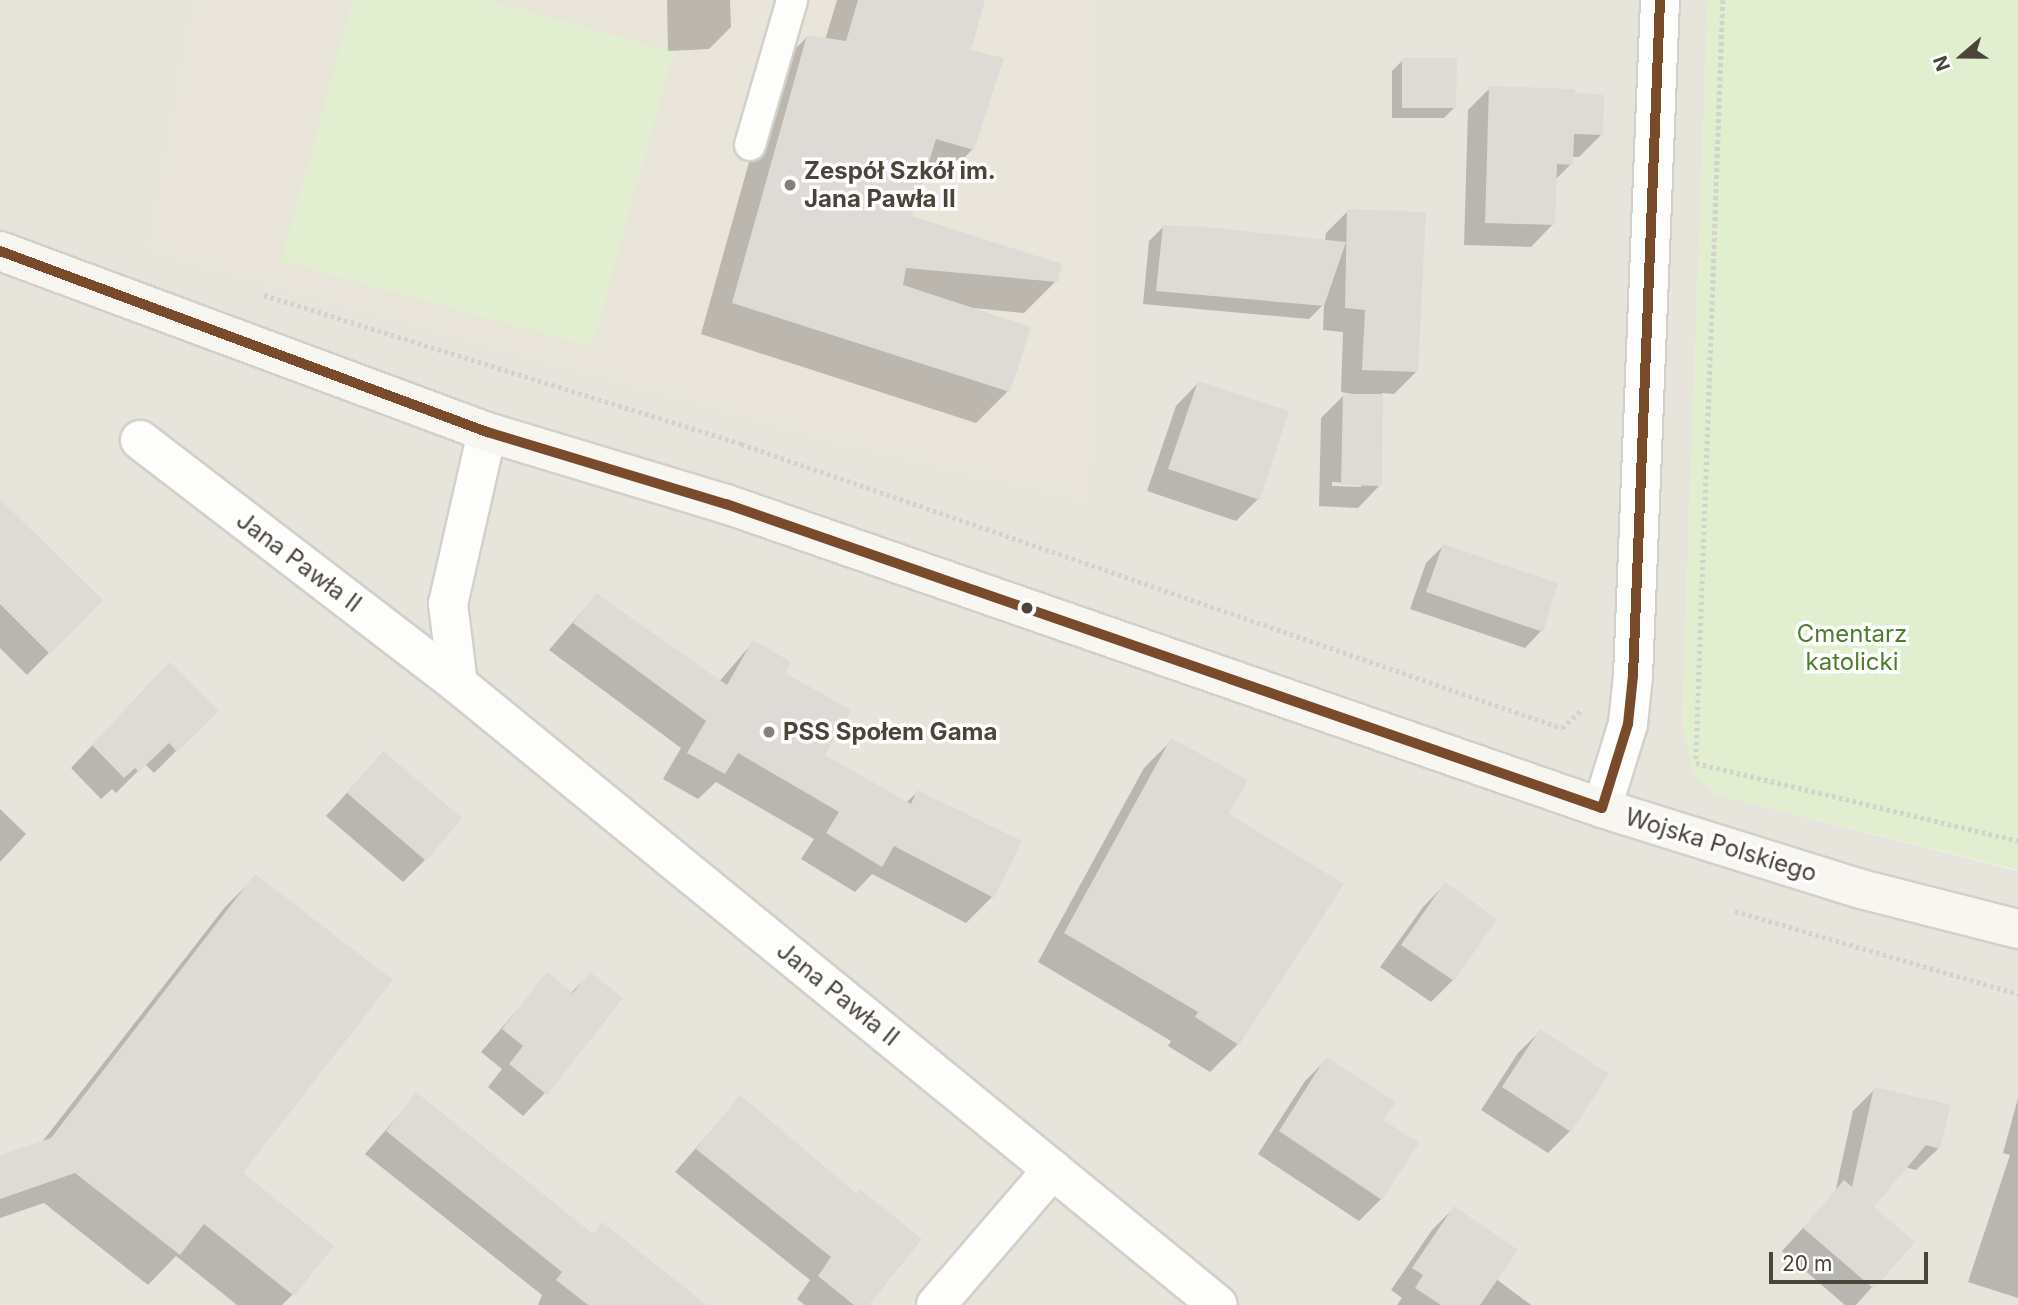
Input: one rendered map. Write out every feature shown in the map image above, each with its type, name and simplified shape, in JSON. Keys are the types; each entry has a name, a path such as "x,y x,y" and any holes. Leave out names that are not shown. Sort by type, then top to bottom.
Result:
{"main road":[{"name":"Wojska Polskiego","path":"0,251 487,432 726,504 1602,808 1861,889 2018,929"}],"street":[{"path":"1602,808 1628,724 1633,676 1660,0"},
{"path":"458,684 447,604 487,432"},
{"name":"Jana Pawła II","path":"140,440 458,684 1218,1305"},
{"path":"936,1305 1053,1170"}],"lane":[{"path":"750,145 792,0"}],"path":[{"path":"1723,0 1696,763 2018,841"},
{"path":"260,293 741,444 1562,728 1593,699 1600,676 1633,676"},
{"path":"1735,911 2018,994"}],"shaded area":[{"path":"0,0 1708,0 1682,725 1695,777 1716,794 2018,871 2018,1305 0,1305"},
{"path":"194,0 1098,0 1090,502 837,443 147,251"}],"green space":[{"path":"353,0 487,0 674,52 592,347 281,261"},
{"name":"Cmentarz katolicki","path":"1708,0 2018,0 2018,870 1716,794 1695,777 1682,725"}],"building":[{"name":"Zespół Szkół im. Jana Pawła II","path":"858,0 985,0 971,50 1004,58 974,150 936,139 912,216 1062,264 1058,282 906,268 903,285 1031,327 1010,392 732,303 807,35 846,41"},
{"path":"1402,58 1457,58 1456,108 1402,108"},
{"path":"1489,86 1575,89 1575,93 1604,95 1603,135 1574,134 1573,165 1557,164 1555,225 1485,223"},
{"path":"1347,209 1426,212 1418,372 1362,370 1365,310 1345,308"},
{"path":"1163,225 1346,242 1324,306 1156,291"},
{"path":"1198,381 1289,411 1260,500 1168,469"},
{"path":"1343,394 1383,394 1382,486 1341,485"},
{"path":"0,499 103,600 50,654 0,604"},
{"path":"1443,544 1558,583 1543,632 1426,592"},
{"path":"596,593 727,685 753,640 791,662 785,673 851,710 825,755 911,804 917,790 1022,841 994,898 894,846 882,867 826,833 839,812 738,753 725,774 687,753 706,721 573,623"},
{"path":"169,662 219,711 177,752 169,743 139,772 135,768 124,778 92,745"},
{"path":"1171,738 1248,780 1229,814 1344,884 1239,1045 1195,1017 1198,1012 1064,933"},
{"path":"383,751 462,818 426,861 347,793"},
{"path":"255,874 393,980 243,1173 334,1246 294,1296 204,1224 180,1255 75,1173 0,1199 0,1155 51,1138"},
{"path":"1445,882 1497,919 1454,981 1401,945"},
{"path":"547,972 573,993 590,972 623,998 547,1095 509,1064 523,1046 502,1029"},
{"path":"1540,1029 1609,1074 1571,1132 1502,1087"},
{"path":"1326,1057 1396,1102 1383,1120 1419,1143 1382,1200 1279,1131"},
{"path":"1874,1087 1951,1105 1940,1149 1926,1145 1874,1207 1915,1242 1874,1289 1803,1228 1844,1180 1852,1187"},
{"path":"416,1092 593,1234 602,1222 707,1305 588,1305 556,1280 562,1272 386,1131"},
{"path":"740,1095 857,1194 860,1189 922,1239 869,1305 854,1305 818,1276 831,1257 696,1149"},
{"path":"1454,1206 1518,1250 1480,1305 1441,1305 1415,1288 1423,1275 1412,1268"}],"transit line":[{"path":"0,251 487,432 726,504 1602,808 1628,724 1633,676 1660,0"}],"place":[{"name":"Zespół Szkół im. Jana Pawła II","path":"790,185"},
{"name":"PSS Społem Gama","path":"769,732"}]}
